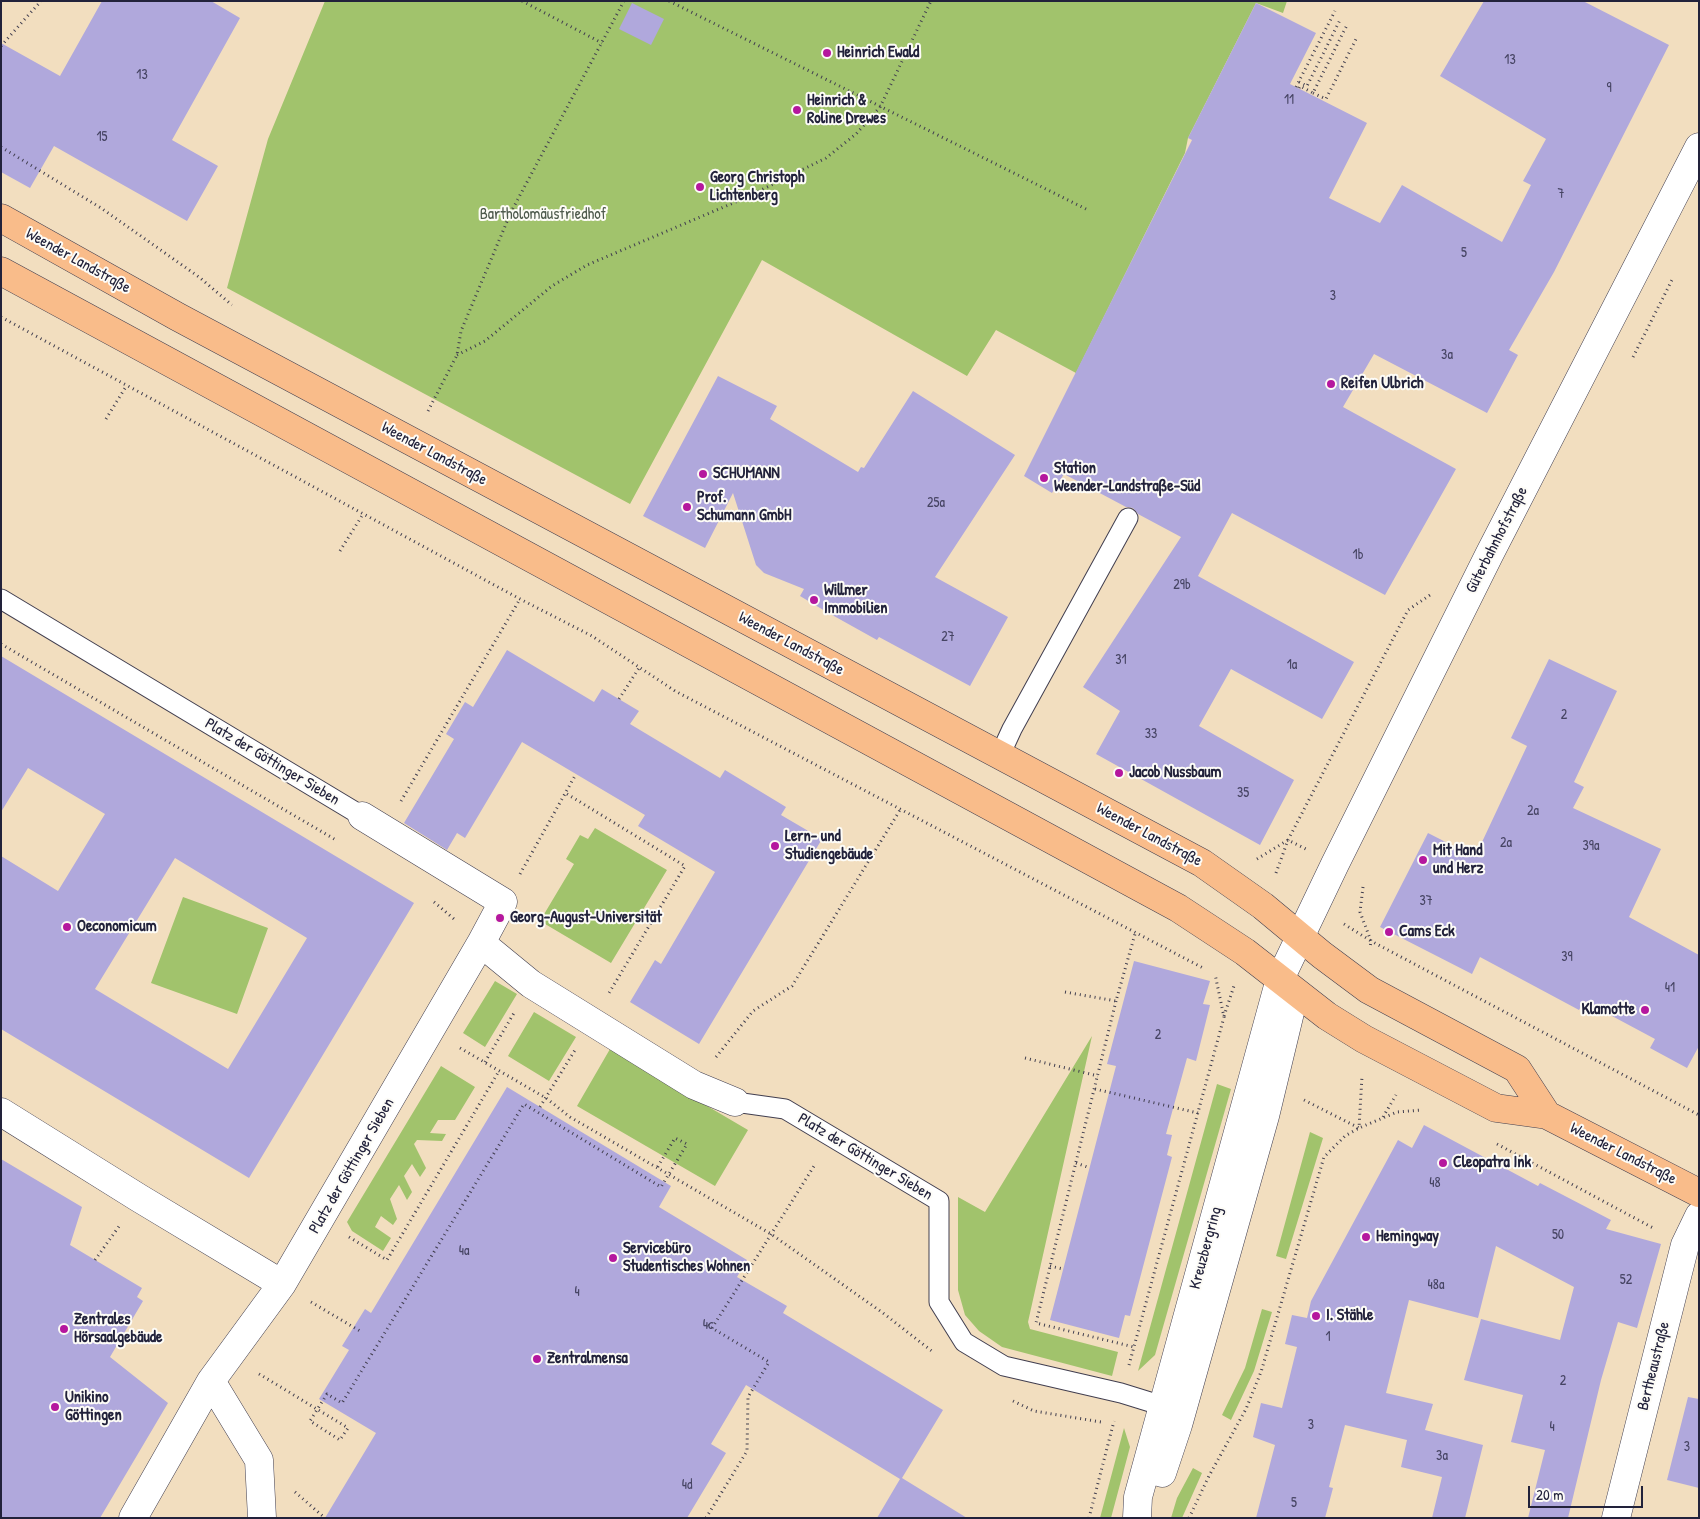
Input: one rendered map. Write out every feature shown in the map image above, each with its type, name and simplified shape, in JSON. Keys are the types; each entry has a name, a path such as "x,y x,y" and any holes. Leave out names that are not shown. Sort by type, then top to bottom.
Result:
{"main road":[{"name":"Weender Landstraße","path":"1,218 186,322 1202,863 1301,935 1322,955 1368,990 1517,1069 1547,1115"},
{"name":"Weender Landstraße","path":"1,271 1148,891 1178,908 1287,985 1327,1016 1364,1040 1496,1108 1547,1115 1699,1193"}],"street":[{"name":"Güterbahnhofstraße","path":"1287,985 1301,935 1489,555 1699,147"},
{"name":"Platz der Göttinger Sieben","path":"133,1518 211,1381 282,1284 503,902 373,823"},
{"name":"Platz der Göttinger Sieben","path":"481,943 532,984 592,1022 694,1085 735,1102"},
{"name":"Kreuzbergring","path":"1137,1518 1138,1497 1163,1406 1287,985"},
{"name":"Kreuzbergring","path":"1146,1518 1178,1425 1265,1116 1287,985"},
{"path":"1,1112 282,1284"},
{"name":"Bertheaustraße","path":"1616,1518 1685,1246 1699,1216"},
{"path":"211,1381 259,1460 262,1518"}],"lane":[{"path":"1000,756 1012,729 1128,518"},
{"name":"Platz der Göttinger Sieben","path":"1,599 373,823"},
{"name":"Platz der Göttinger Sieben","path":"735,1102 786,1109 939,1201 939,1302 964,1342 1004,1366 1121,1393 1163,1406"}],"path":[{"path":"1,46 41,1"},
{"path":"522,1 602,42"},
{"path":"428,411 457,355 460,331 511,212 624,1"},
{"path":"669,1 1088,210"},
{"path":"457,355 485,340 552,286 587,265 745,198 826,158 856,134 880,107 931,1"},
{"path":"1335,11 1297,88 1300,86 1326,99 1357,37"},
{"path":"1299,82 1307,86 1341,18"},
{"path":"1313,93 1347,25"},
{"path":"1633,357 1672,279"},
{"path":"1,317 520,599 592,636 675,690 1135,934 1215,974 1224,1018 1121,1393 1090,1518"},
{"path":"106,420 127,385"},
{"path":"340,551 363,514"},
{"path":"373,823 520,599"},
{"path":"1288,840 1408,610"},
{"path":"1,644 341,843"},
{"path":"619,699 639,668"},
{"path":"503,902 567,794 576,774"},
{"path":"540,1107 685,866 567,794"},
{"path":"694,1085 752,1011 792,986 900,810"},
{"path":"1364,880 1360,912 1371,941 1699,1115"},
{"path":"431,900 481,943"},
{"path":"1134,1347 1036,1323 1116,1001 1135,934"},
{"path":"485,1062 532,984"},
{"path":"1065,992 1116,1001"},
{"path":"467,1052 546,1098 570,1117 771,1234 883,1313 935,1353"},
{"path":"1025,1058 1098,1076"},
{"path":"349,1238 387,1260 500,1071"},
{"path":"1094,1089 1198,1114"},
{"path":"229,1356 307,1404 315,1408 323,1413 332,1418 348,1428 340,1440 310,1422 314,1414 319,1408 327,1394 342,1403 524,1104 661,1187 687,1144 676,1138 656,1168"},
{"path":"1189,1518 1209,1476 1246,1409 1262,1372 1324,1157 1345,1136 1359,1128 1397,1112 1414,1109 1428,1110"},
{"path":"712,1328 832,1137"},
{"path":"1492,1142 1685,1246"},
{"path":"1076,1163 1090,1168"},
{"path":"95,1260 139,1198"},
{"path":"1050,1266 1063,1270"},
{"path":"282,1284 360,1331"},
{"path":"706,1518 747,1451 748,1397 769,1362 708,1325"},
{"path":"1008,1398 1034,1411 1113,1424"}],"green space":[{"name":"Bartholomäusfriedhof","path":"325,1 1287,1 1283,13 1256,3 1188,138 1185,153 1076,373 996,330 967,376 762,260 630,504 227,288 268,139"},
{"path":"595,828 667,870 611,963 540,921 574,864 566,859 580,835 588,839"},
{"path":"183,897 268,928 237,1014 151,983"},
{"path":"495,981 517,994 485,1047 463,1033"},
{"path":"534,1012 576,1037 549,1081 508,1056"},
{"path":"1092,1036 1028,1322 1030,1329 1118,1352 1112,1376 1002,1347 979,1331 965,1315 958,1290 958,1197 985,1212"},
{"path":"610,1049 748,1130 715,1186 577,1106"},
{"path":"441,1066 475,1087 455,1120 438,1120 430,1133 446,1134 442,1141 417,1140 414,1144 426,1168 420,1177 412,1164 404,1176 412,1192 407,1200 399,1185 390,1199 397,1219 393,1225 381,1216 375,1227 391,1238 383,1251 352,1231 347,1222"},
{"path":"1217,1084 1231,1089 1155,1355 1138,1371"},
{"path":"1310,1132 1323,1138 1286,1259 1276,1256"},
{"path":"1262,1309 1272,1312 1254,1371 1231,1420 1222,1415 1245,1368"},
{"path":"1124,1428 1130,1447 1111,1518 1100,1518"},
{"path":"1193,1468 1202,1473 1182,1518 1171,1518 1177,1498"}],"building":[{"path":"102,1 211,1 240,18 172,140 218,166 187,221 54,146 30,188 1,172 1,43 60,76"},
{"path":"1484,1 1583,1 1669,45 1554,272 1509,350 1518,355 1487,413 1374,354 1343,407 1456,469 1385,595 1232,513 1198,576 1354,662 1322,719 1231,669 1199,726 1294,780 1260,845 1096,754 1120,711 1083,687 1181,537 1138,514 1133,508 1126,507 1064,474 1052,493 1024,476 1192,140 1188,138 1256,3 1316,33 1290,84 1367,123 1329,198 1380,223 1402,185 1502,242 1531,185 1523,181 1546,139 1440,76"},
{"path":"632,3 664,19 651,45 619,29"},
{"path":"718,376 777,406 770,419 858,472 861,467 864,468 913,391 1015,455 935,577 1008,617 970,686 879,637 877,640 825,611 800,596 804,589 764,573 756,565 733,493 705,548 643,516"},
{"name":"Lern- und Studiengebäude","path":"507,650 594,702 602,689 639,711 630,724 720,778 725,770 786,807 781,815 822,839 699,1044 630,1002 655,960 661,964 715,872 638,826 645,815 522,742 465,838 457,833 447,850 404,823 454,739 446,734 465,702 473,707"},
{"name":"Oeconomicum","path":"1,656 414,903 249,1178 1,1029 1,856 58,891 105,814 28,768 1,812","holes":["175,858 307,938 228,1069 95,989"]},
{"path":"1549,659 1617,691 1574,782 1584,787 1573,808 1661,849 1629,917 1699,955 1699,1046 1687,1068 1650,1048 1655,1039 1584,1001 1579,1010 1480,957 1472,974 1380,927 1428,833 1475,857 1527,746 1511,738"},
{"path":"1134,961 1210,981 1203,1004 1210,1005 1196,1061 1187,1058 1166,1134 1172,1135 1167,1155 1172,1157 1130,1316 1125,1315 1119,1338 1050,1320 1116,1066 1107,1064"},
{"path":"507,1087 671,1186 659,1207 747,1260 737,1277 787,1306 783,1313 943,1410 902,1478 967,1518 877,1518 900,1479 746,1385 711,1444 726,1453 687,1518 325,1518 376,1433 319,1399 349,1350 342,1346 365,1309 371,1313"},
{"path":"1424,1125 1538,1186 1540,1183 1611,1220 1606,1229 1661,1244 1637,1328 1618,1322 1601,1380 1568,1518 1528,1518 1545,1450 1511,1442 1523,1395 1464,1380 1481,1319 1560,1340 1574,1287 1496,1246 1478,1318 1409,1300 1386,1393 1433,1404 1425,1430 1483,1445 1465,1518 1432,1518 1442,1477 1401,1467 1407,1440 1345,1425 1329,1487 1333,1488 1325,1518 1256,1518 1275,1445 1253,1437 1261,1403 1282,1408 1297,1347 1285,1344 1292,1315 1307,1318 1311,1301 1398,1140 1412,1148"},
{"name":"Zentrales Hörsaalgebäude","path":"1,1159 82,1207 70,1245 142,1288 137,1297 143,1301 110,1357 168,1403 100,1518 1,1518"},
{"path":"1688,1397 1699,1399 1699,1488 1667,1480"}],"place":[{"name":"Heinrich Ewald","path":"827,53"},
{"name":"Heinrich & Roline Drewes","path":"797,110"},
{"name":"Georg Christoph Lichtenberg","path":"700,187"},
{"name":"Reifen Ulbrich","path":"1331,384"},
{"name":"SCHUMANN","path":"703,474"},
{"name":"Station Weender-Landstraße-Süd","path":"1044,478"},
{"name":"Prof. Schumann GmbH","path":"687,507"},
{"name":"Willmer Immobilien","path":"814,600"},
{"name":"Jacob Nussbaum","path":"1119,773"},
{"name":"Lern- und Studiengebäude","path":"775,846"},
{"name":"Mit Hand und Herz","path":"1423,860"},
{"name":"Georg-August-Universität","path":"500,918"},
{"name":"Oeconomicum","path":"67,927"},
{"name":"Cams Eck","path":"1389,932"},
{"name":"Klamotte","path":"1645,1010"},
{"name":"Cleopatra Ink","path":"1443,1163"},
{"name":"Hemingway","path":"1366,1237"},
{"name":"Servicebüro Studentisches Wohnen","path":"613,1258"},
{"name":"I. Stähle","path":"1316,1316"},
{"name":"Zentrales Hörsaalgebäude","path":"64,1329"},
{"name":"Zentralmensa","path":"537,1359"},
{"name":"Unikino Göttingen","path":"55,1407"}]}
